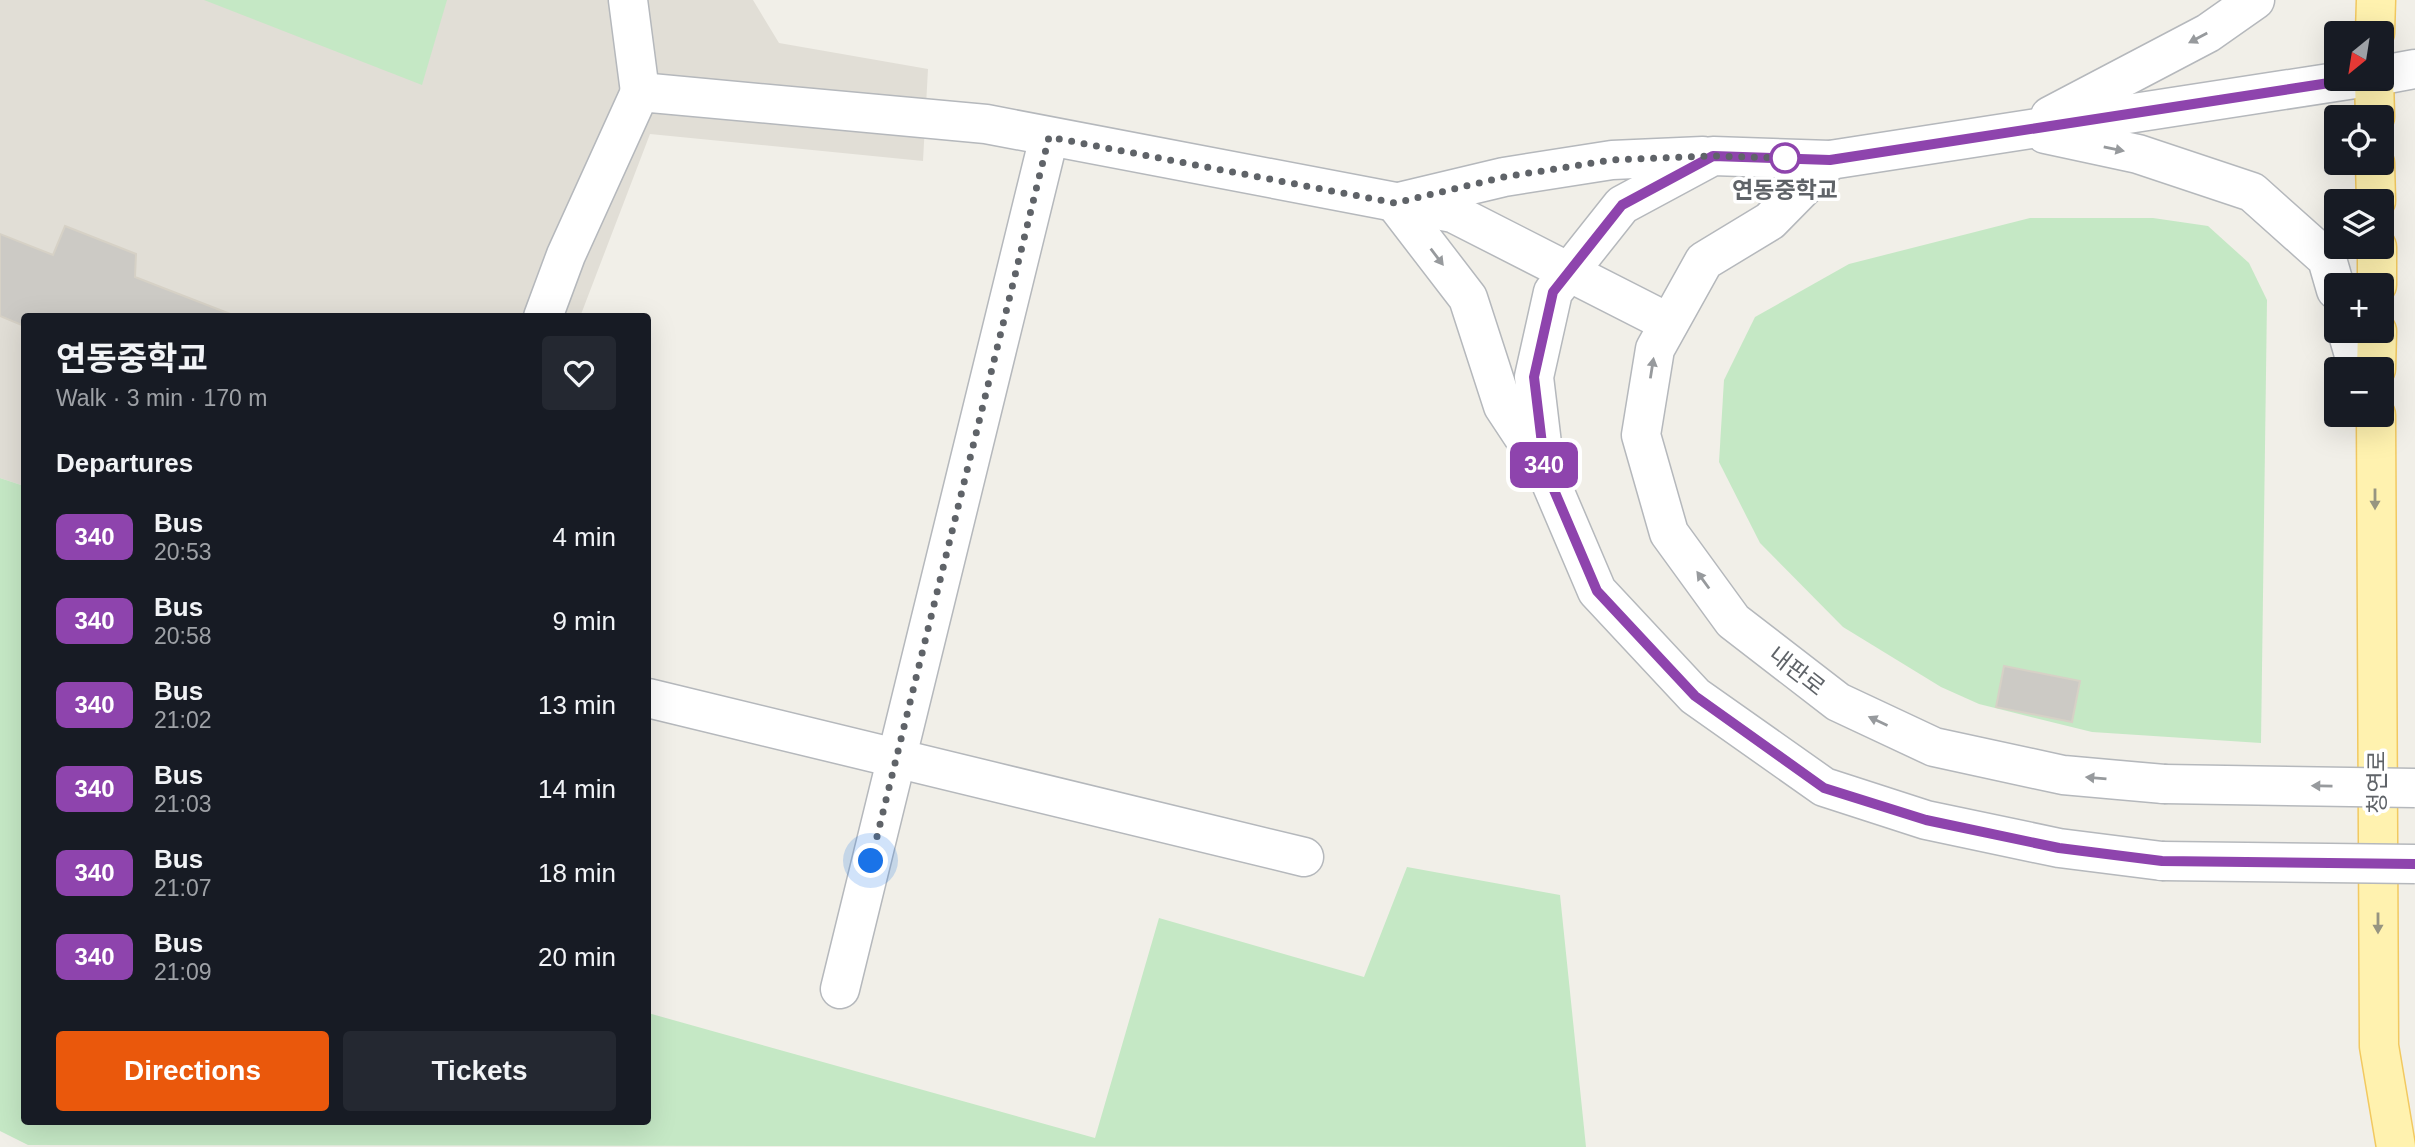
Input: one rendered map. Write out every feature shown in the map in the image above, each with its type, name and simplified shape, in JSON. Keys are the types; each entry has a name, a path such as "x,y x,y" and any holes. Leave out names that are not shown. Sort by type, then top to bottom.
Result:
{"main road":[{"path":"2375,21 2376,0"},
{"name":"청연로","path":"2374,427 2379,1046 2396,1147"}],"street":[{"path":"544,313 566,255 640,92 628,0"},
{"path":"2023,130 2208,33 2255,0"},
{"path":"2394,73 2415,69"},
{"path":"1395,203 1504,177 1612,160 1713,156 1830,160 2324,84"},
{"path":"640,92 986,124 1453,213 1669,323"},
{"path":"2023,130 2138,154 2252,192 2327,259 2331,273"},
{"path":"840,989 1049,137"},
{"path":"1545,469 1534,377 1553,292 1622,205 1713,156"},
{"name":"내판로","path":"1830,160 1770,221 1704,261 1655,349 1641,435 1669,533 1732,621 1838,702 1934,747 2063,775 2164,784 2415,788"},
{"path":"1395,203 1468,298 1503,406 1545,469 1597,591 1695,696 1824,788 1926,820 2059,848 2162,861 2415,864"},
{"path":"651,699 1304,857"}],"shaded area":[{"path":"0,0 753,0 779,43 928,69 923,161 650,134 582,313 21,313 21,485 0,478"}],"green space":[{"path":"204,0 447,0 422,85"},
{"path":"2030,218 2153,218 2208,226 2249,263 2267,300 2261,743 2092,732 1979,704 1941,687 1843,627 1760,543 1719,462 1724,380 1755,317 1849,264"},
{"path":"0,478 21,485 21,1125 651,1125 651,1014 1095,1138 1159,918 1364,977 1407,867 1560,895 1586,1147 28,1145 0,1131"}],"building":[{"path":"65,226 136,254 135,277 228,313 21,313 21,325 0,316 0,234 53,255"},
{"path":"2004,666 2080,681 2072,722 1996,707"}],"bus line":[{"name":"340","path":"2324,84 1830,160 1713,156 1622,205 1553,292 1534,377 1545,469 1597,591 1695,696 1824,788 1926,820 2059,848 2162,861 2415,864"}],"place":[{"name":"연동중학교","path":"1785,158"}],"route":[{"path":"871,861 1049,137 1395,203 1504,177 1612,160 1713,156 1785,158"}]}
